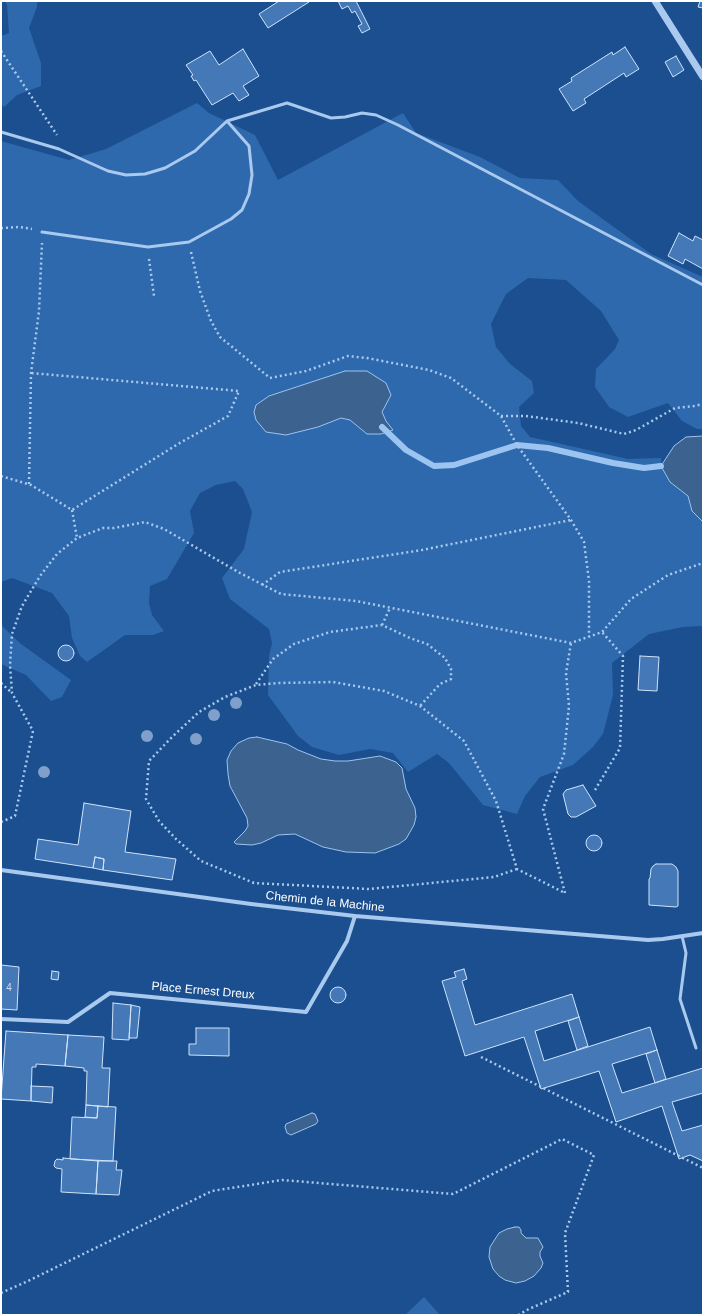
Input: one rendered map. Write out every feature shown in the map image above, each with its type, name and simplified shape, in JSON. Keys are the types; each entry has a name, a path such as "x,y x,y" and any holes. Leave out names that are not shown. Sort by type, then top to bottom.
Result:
{"street":[{"path":"655,1 703,77"},
{"name":"Chemin de la Machine","path":"1,870 243,903 355,916 648,940 703,933"},
{"name":"Place Ernest Dreux","path":"1,1019 68,1022 110,992 306,1012 347,941 355,916"}],"lane":[{"path":"1,132 59,149 108,171 126,175 145,174 165,168 195,150 227,121 287,104 331,118 345,117 362,113 376,115 398,125 703,285"},
{"path":"42,232 148,247 189,242 231,219 242,210 250,194 252,175 249,146 227,121"},
{"path":"682,936 686,953 680,999 696,1048"}],"path":[{"path":"1,50 57,136 59,149"},
{"path":"1,228 20,226 42,232 40,311 31,373 29,484"},
{"path":"189,242 200,291 211,321 220,337 270,378 306,371 348,356 367,358 429,370 451,378 501,416 517,444 571,520 584,542 589,581 589,637"},
{"path":"148,247 154,296"},
{"path":"31,373 239,391 228,416 178,444 72,510"},
{"path":"501,416 526,416 578,423 624,434 636,430 675,408 703,404"},
{"path":"1,476 29,484 72,510 77,538"},
{"path":"262,585 280,572 422,550 571,520"},
{"path":"12,693 10,665 12,634 22,606 40,576 57,554 77,538 103,528 114,528 145,522 164,529 240,573 281,594 356,601 571,642 602,632 631,599 668,575 703,563"},
{"path":"382,624 390,608"},
{"path":"256,685 274,659 294,644 330,632 382,624 410,638 427,644 445,658 451,669 451,679 440,684 420,706"},
{"path":"595,790 620,748 622,656 602,632"},
{"path":"518,869 494,877 369,889 254,883 201,861 176,839 159,821 146,800 149,761 199,712 225,697 256,685 278,682 333,682 384,691 420,706 464,741 496,800 518,869 565,893 543,809 564,754 569,706 566,673 571,642"},
{"path":"1,683 12,693 33,731 15,816 1,822"},
{"path":"481,1057 703,1168"},
{"path":"1,1293 212,1191 282,1180 452,1194 562,1139 594,1155 565,1233 568,1292 518,1315"}],"shaded area":[{"path":"5,1 37,1 37,7 29,28 41,63 41,86 17,95 4,107 1,104 1,36 9,33 7,5"},
{"path":"197,103 209,113 255,135 278,180 403,113 416,133 480,157 520,178 558,180 578,201 651,254 703,277 703,429 697,429 682,421 668,403 628,417 609,407 595,387 596,369 615,349 619,340 601,311 566,280 528,278 506,294 491,324 496,347 510,364 532,381 534,393 519,407 521,426 530,437 628,459 661,458 661,466 670,482 688,496 692,511 703,522 703,626 683,627 649,634 612,663 613,695 603,734 593,747 573,765 540,777 525,796 517,814 483,805 449,763 437,754 408,772 393,753 370,749 339,755 312,747 298,736 268,695 269,656 272,643 269,629 230,599 222,578 244,549 252,512 243,489 235,481 216,485 200,493 190,511 194,533 167,579 150,586 149,603 152,615 164,631 153,635 125,635 87,662 80,656 72,638 69,616 52,593 12,578 1,582 1,141 69,160 106,149"},
{"path":"345,371 367,371 386,383 391,395 382,412 386,421 393,430 381,434 367,434 350,420 341,418 318,427 286,435 266,432 256,420 254,412 256,405 269,396"},
{"path":"703,436 703,522 692,511 688,496 670,482 661,466 674,446 686,437"},
{"path":"1,625 21,644 71,680 62,697 51,701 26,675 1,664"},
{"path":"257,737 287,744 321,759 348,761 380,756 396,762 402,768 406,789 415,808 416,817 414,825 406,839 399,844 375,853 346,852 323,847 295,834 278,835 261,843 252,845 236,844 234,842 248,826 247,818 230,786 227,760 231,751 238,743 249,738"},
{"path":"312,1113 315,1114 318,1121 316,1124 291,1135 287,1133 285,1127 286,1124"},
{"path":"519,1227 521,1233 526,1238 538,1238 543,1247 540,1252 543,1263 541,1268 534,1276 525,1281 516,1283 505,1280 499,1276 493,1269 489,1257 490,1247 499,1233"},
{"path":"424,1297 440,1315 405,1315"}],"building":[{"path":"279,1 309,2 268,28 259,14"},
{"path":"338,1 356,1 370,29 362,33 358,26 362,24 355,11 352,13 348,6 342,9"},
{"path":"700,1 703,1 703,8 698,7"},
{"path":"625,47 639,69 626,77 624,73 584,99 586,103 573,111 559,89 572,81 571,78 612,52 613,55"},
{"path":"243,49 259,76 243,86 249,95 239,101 233,93 212,105 196,80 194,81 191,76 193,75 186,65 210,51 219,65"},
{"path":"676,56 684,70 673,77 665,62"},
{"path":"679,233 693,241 695,236 703,240 703,269 685,259 683,264 668,256"},
{"path":"66,645 72,647 74,653 72,659 66,661 60,659 58,653 60,647"},
{"path":"640,656 659,657 657,691 638,690"},
{"path":"583,785 596,806 576,817 571,817 568,814 563,794 566,790"},
{"path":"84,803 131,811 125,852 176,859 172,880 103,870 104,859 95,857 93,868 35,859 38,839 78,845"},
{"path":"594,835 600,837 602,843 600,849 594,851 588,849 586,843 588,837"},
{"path":"95,857 104,859 103,870 93,868"},
{"path":"656,864 672,864 678,871 678,906 676,907 649,905 649,879 651,869"},
{"path":"1,965 19,967 17,1010 1,1009"},
{"path":"464,969 467,979 462,981 475,1025 572,994 579,1017 535,1031 544,1061 650,1027 657,1050 612,1064 622,1093 703,1068 703,1093 672,1102 682,1131 703,1125 703,1161 690,1155 679,1159 662,1106 616,1122 599,1071 541,1089 524,1037 465,1056 442,981 456,977 454,972"},
{"path":"52,971 59,972 58,980 51,979"},
{"path":"338,987 344,989 346,995 344,1001 338,1003 332,1001 330,995 332,989"},
{"path":"113,1003 131,1005 129,1040 112,1039"},
{"path":"131,1005 140,1007 137,1038 129,1038"},
{"path":"579,1017 588,1046 577,1050 568,1021"},
{"path":"196,1028 229,1028 229,1056 189,1055 189,1044 196,1044"},
{"path":"6,1031 68,1035 65,1066 36,1064 36,1067 32,1067 31,1101 1,1099"},
{"path":"68,1035 104,1037 102,1068 110,1068 108,1107 86,1105 87,1071 84,1071 84,1068 65,1066"},
{"path":"657,1050 666,1079 655,1083 646,1054"},
{"path":"31,1086 53,1087 52,1103 31,1101"},
{"path":"86,1105 98,1106 97,1118 85,1117"},
{"path":"98,1106 116,1107 113,1161 70,1159 72,1117 97,1118"},
{"path":"63,1158 98,1161 96,1194 61,1192 62,1169 54,1166 57,1159 63,1160"},
{"path":"98,1161 117,1161 116,1170 122,1170 119,1195 96,1194"}],"waterway":[{"path":"382,427 406,450 434,466 454,465 517,445 548,448 613,463 644,468 661,466"}]}
